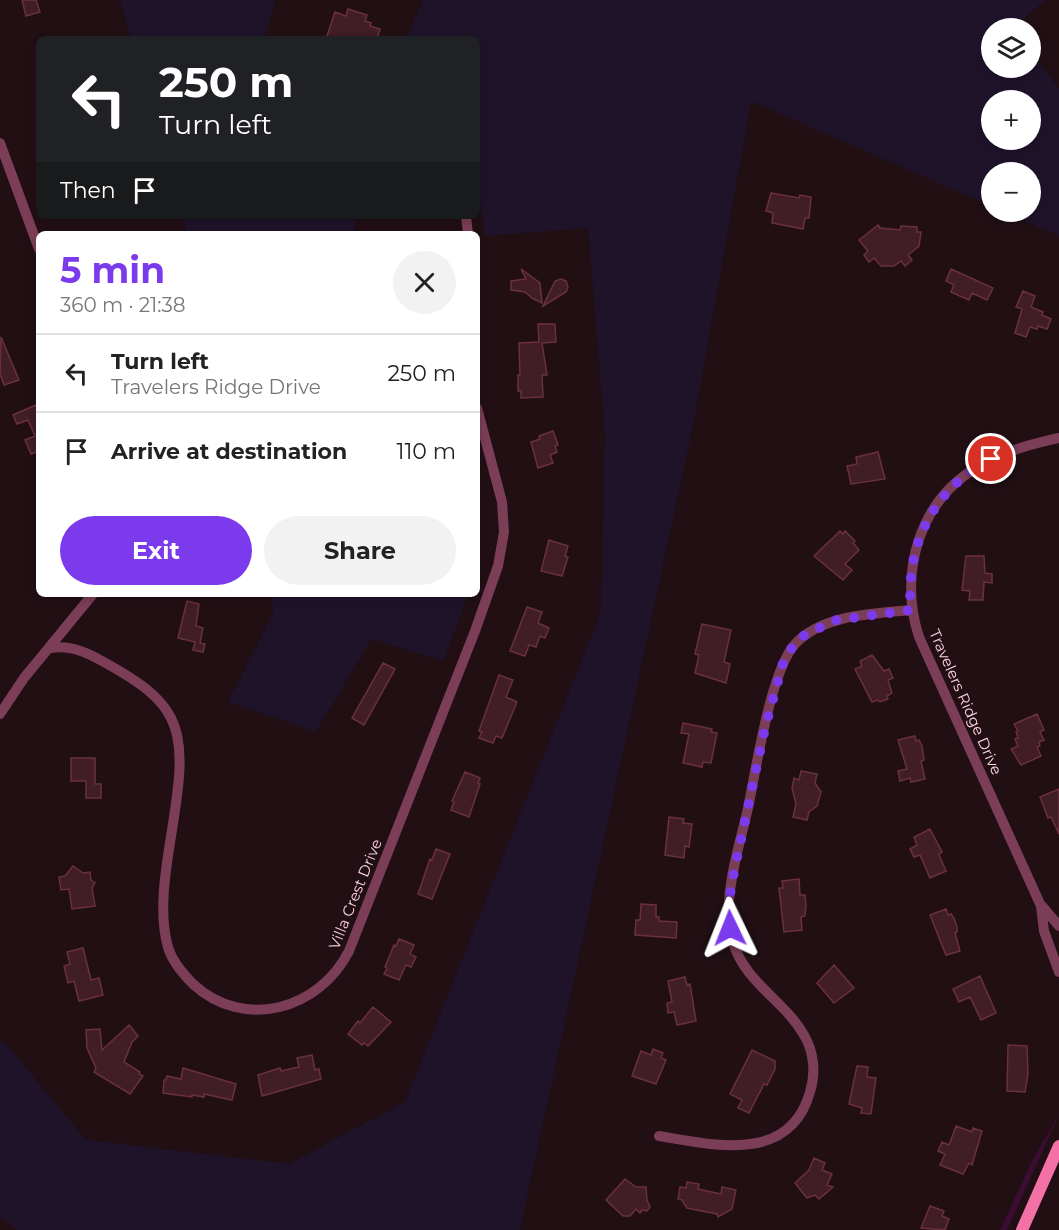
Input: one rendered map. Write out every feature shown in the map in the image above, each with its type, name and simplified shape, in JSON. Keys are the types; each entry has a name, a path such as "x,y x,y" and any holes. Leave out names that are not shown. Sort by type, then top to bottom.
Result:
{"main road":[{"path":"1022,1230 1059,1146"}],"street":[{"path":"0,143 36,241"},
{"name":"Villa Crest Drive","path":"51,648 71,647 116,669 153,695 172,719 178,739 179,763 164,875 162,912 168,947 180,970 205,993 234,1007 266,1010 297,1002 328,981 349,951 475,631 498,566 504,532 502,502 480,419"},
{"name":"Travelers Ridge Drive","path":"1059,438 1023,447 991,459 967,474 948,490 927,520 917,543 911,577 911,610 922,643 1041,906 1059,926"},
{"path":"0,714 24,678 91,597"},
{"path":"659,1136 723,1146 760,1143 786,1130 800,1115 807,1103 814,1068 809,1045 792,1017 746,969 734,944 728,907 734,872 776,686 790,649 806,634 837,620 911,610"},
{"name":"Travelers Ridge Drive","path":"1041,906 1044,931 1059,972"}],"shaded area":[{"path":"120,0 276,0 265,36 130,36"},
{"path":"423,0 1045,0 1025,18 981,18 981,78 1041,78 1041,65 1059,89 1059,236 1027,222 1041,222 1041,162 981,162 981,202 751,101 694,421 520,1230 18,1230 0,1217 0,1042 6,1044 86,1140 289,1164 405,1102 601,612 605,435 588,228 485,236 480,202 480,36 407,36"},
{"path":"183,219 355,219 355,231 186,231"},
{"path":"272,597 468,597 443,661 371,639 316,732 228,702 273,614"},
{"path":"1059,1115 1007,1230 1000,1230 1034,1157"}],"building":[{"path":"22,0 36,0 40,12 26,16"},
{"path":"348,9 367,15 365,21 371,23 370,26 380,29 378,36 327,36 335,12 346,16"},
{"path":"771,193 799,198 800,195 811,197 809,218 805,218 803,229 772,223 773,213 766,211"},
{"path":"878,225 880,228 900,230 901,226 917,227 917,232 921,232 919,246 908,255 912,260 905,266 901,261 894,266 881,266 874,258 869,262 864,255 868,251 859,240"},
{"path":"521,269 540,283 542,303 525,292 511,290 511,281 526,279"},
{"path":"951,269 993,288 987,300 972,293 969,300 951,292 954,285 946,281"},
{"path":"561,279 566,281 568,287 566,292 543,306 555,281"},
{"path":"1023,291 1035,296 1031,307 1043,312 1042,315 1051,319 1047,329 1038,326 1037,329 1030,327 1026,337 1015,333 1022,309 1016,307"},
{"path":"538,324 555,324 556,342 542,343 547,375 542,375 543,397 521,398 521,391 518,391 519,343 539,342"},
{"path":"1,337 19,380 4,385 0,374"},
{"path":"36,405 36,452 31,454 25,440 35,436 28,420 17,424 13,415"},
{"path":"553,431 558,445 555,446 557,452 550,455 553,463 538,468 531,442"},
{"path":"878,452 885,479 851,484 847,466 857,464 856,457"},
{"path":"840,531 843,534 845,531 855,541 853,543 859,550 845,564 852,570 843,580 814,556"},
{"path":"549,540 568,546 565,556 568,557 562,576 541,571"},
{"path":"966,556 984,556 985,573 992,574 992,583 984,582 983,600 969,600 970,591 962,590"},
{"path":"187,601 199,604 196,626 203,628 200,643 205,644 203,652 193,650 195,642 178,638"},
{"path":"527,607 542,612 538,623 549,628 545,638 540,636 536,647 529,645 525,656 510,651"},
{"path":"702,624 731,630 724,662 730,664 726,683 695,673 699,655 695,654"},
{"path":"872,655 884,671 889,669 893,678 888,680 892,693 887,696 888,699 880,702 878,700 872,702 855,669 862,666 860,661"},
{"path":"383,663 395,669 364,725 352,718"},
{"path":"499,675 513,680 506,697 517,702 502,738 496,736 493,743 479,738 482,732 479,731"},
{"path":"1037,714 1044,730 1040,732 1044,740 1039,742 1040,746 1037,747 1041,756 1021,765 1011,749 1018,746 1015,739 1018,738 1016,732 1018,731 1014,724"},
{"path":"683,723 712,729 711,732 717,733 711,763 703,762 702,767 683,763 689,734 681,733"},
{"path":"915,736 916,741 919,740 922,746 924,760 921,761 925,779 911,782 910,778 900,781 898,771 907,769 898,740"},
{"path":"71,758 95,758 95,784 101,784 101,798 86,798 86,781 71,781"},
{"path":"801,771 817,774 815,783 821,792 817,806 809,812 807,820 793,817 796,804 792,788 794,778 799,780"},
{"path":"465,772 480,778 469,817 451,810 454,802 452,801"},
{"path":"1059,789 1059,834 1051,817 1048,818 1040,797"},
{"path":"669,817 684,819 683,823 692,824 689,847 685,846 684,858 665,855"},
{"path":"930,829 942,852 939,854 946,871 930,878 920,855 914,857 910,849 917,845 914,837"},
{"path":"436,849 450,854 432,899 418,894 430,859 432,860"},
{"path":"73,866 83,873 90,872 91,880 95,883 92,888 95,906 72,909 69,889 61,890 59,877 65,876"},
{"path":"799,879 800,895 805,895 806,905 805,916 801,917 802,930 784,932 779,888 783,888 782,881"},
{"path":"641,904 656,905 656,917 659,917 659,921 677,922 676,938 635,935 636,920 640,920"},
{"path":"946,909 948,915 951,914 954,918 957,927 955,933 960,951 946,955 930,915"},
{"path":"399,939 414,945 410,954 416,957 411,967 406,965 399,980 384,974 394,945 396,946"},
{"path":"83,948 91,980 99,978 103,995 79,1001 74,981 68,983 64,966 70,964 67,952"},
{"path":"834,965 854,988 834,1003 817,983"},
{"path":"980,976 996,1013 981,1020 970,997 959,1002 953,989"},
{"path":"685,977 687,985 690,984 696,1021 677,1025 674,1012 668,1013 667,1003 672,1002 668,981"},
{"path":"373,1007 391,1022 368,1046 364,1043 362,1045 348,1034"},
{"path":"129,1025 138,1036 132,1042 124,1062 143,1076 130,1094 94,1072 96,1068 87,1048 86,1030 100,1029 102,1050"},
{"path":"1008,1045 1027,1046 1028,1074 1025,1092 1007,1091"},
{"path":"653,1049 663,1053 661,1058 666,1060 656,1084 632,1076 641,1051 651,1055"},
{"path":"752,1050 775,1061 775,1069 767,1085 764,1084 749,1113 738,1108 742,1100 730,1094"},
{"path":"312,1055 315,1070 319,1069 321,1079 262,1096 258,1075 280,1068 281,1071 299,1067 297,1058"},
{"path":"857,1066 868,1067 867,1077 876,1078 871,1114 861,1113 862,1108 849,1104"},
{"path":"183,1068 236,1084 232,1100 204,1094 204,1097 192,1095 192,1097 163,1093 164,1080 167,1076 181,1079"},
{"path":"956,1126 972,1132 973,1128 982,1131 972,1165 969,1163 963,1174 940,1165 945,1154 938,1151 942,1142 949,1145"},
{"path":"814,1158 825,1163 822,1170 832,1174 827,1185 833,1187 819,1199 815,1195 807,1198 795,1183 809,1170"},
{"path":"625,1179 636,1187 646,1187 650,1207 647,1211 642,1210 640,1213 636,1209 630,1216 623,1216 606,1200"},
{"path":"687,1182 699,1184 698,1189 721,1194 722,1187 736,1190 732,1209 718,1217 717,1214 687,1208 682,1200 678,1199 680,1187 686,1188"},
{"path":"930,1206 944,1211 942,1216 949,1219 945,1230 921,1228"}],"route":[{"path":"730,928 729,900 734,872 771,704 783,663 788,654 794,644 806,634 837,620 911,610 912,563 917,543 927,520 948,490 967,474 991,459"}]}
